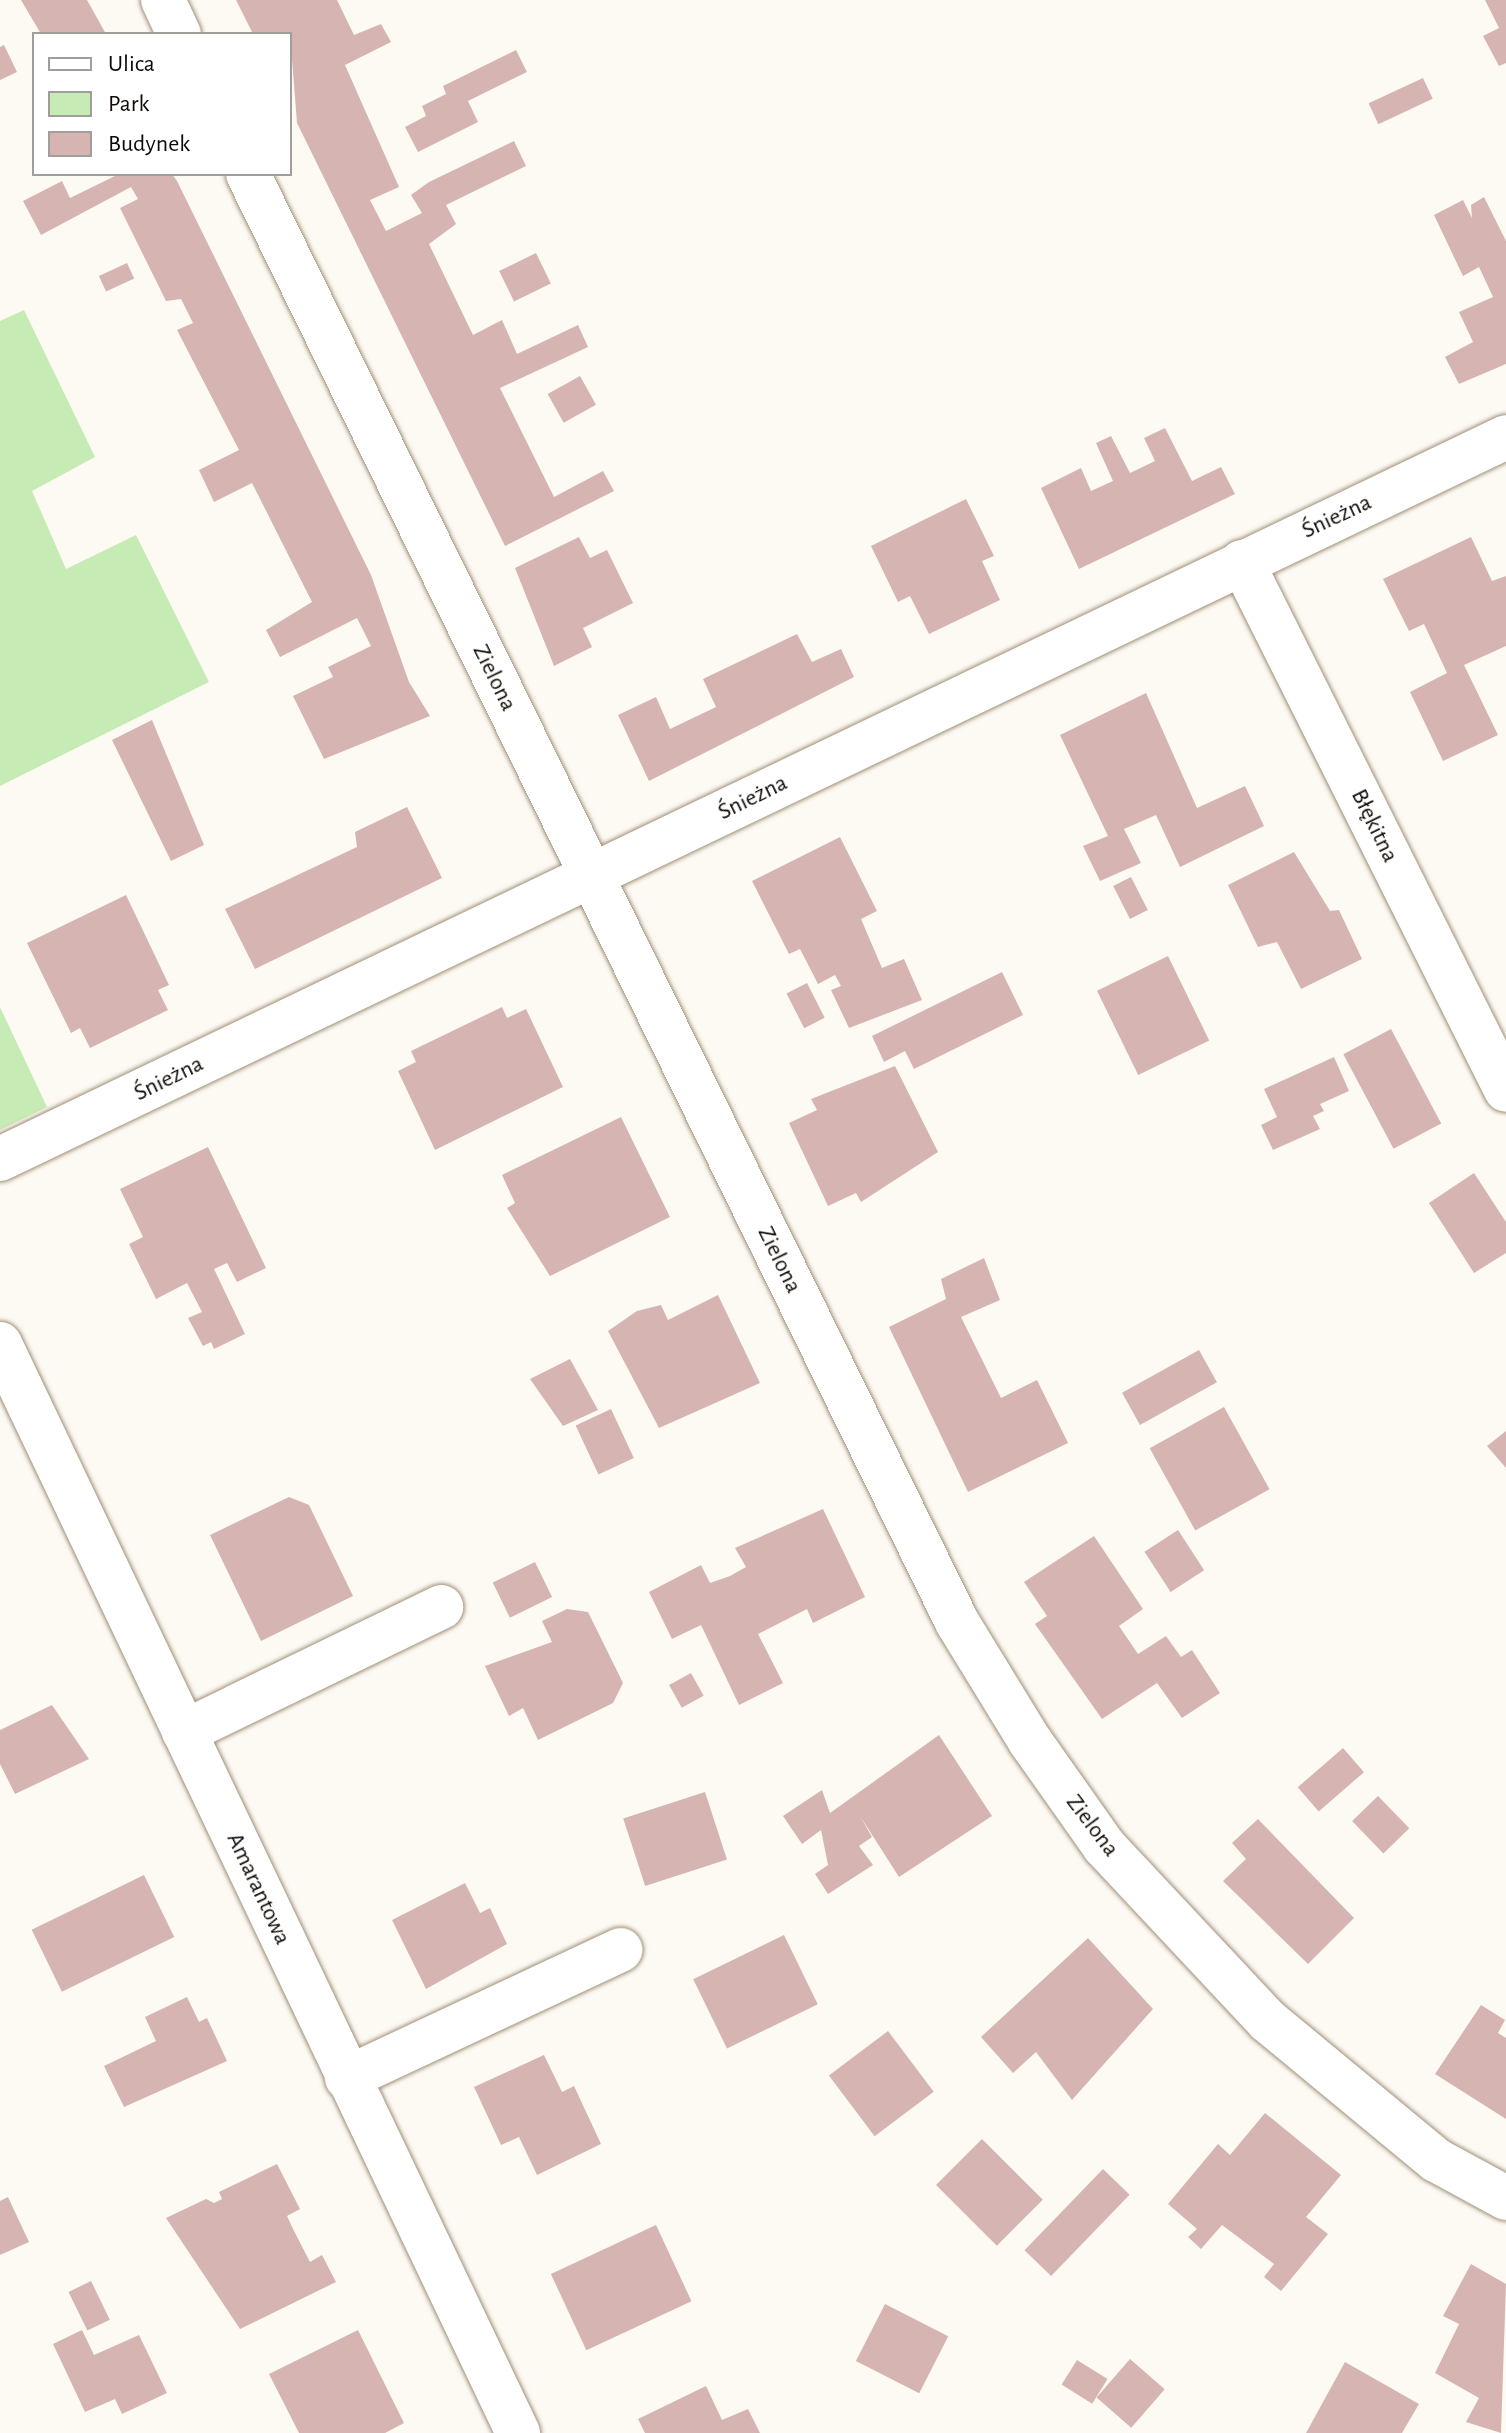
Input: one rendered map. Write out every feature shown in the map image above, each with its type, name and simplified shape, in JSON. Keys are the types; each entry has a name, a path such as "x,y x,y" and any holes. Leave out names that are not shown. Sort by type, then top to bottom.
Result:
{"street":[{"path":"163,0 178,32"},
{"name":"Zielona","path":"249,176 957,1622 1030,1741 1104,1846 1268,2021 1436,2160 1506,2198"},
{"name":"Śnieżna","path":"0,1159 1506,437"},
{"name":"Błękitna","path":"1242,562 1506,1090"},
{"name":"Amarantowa","path":"0,1344 518,2433"},
{"path":"184,1732 441,1607"},
{"path":"347,2078 620,1950"}],"green space":[{"path":"24,310 95,457 32,491 66,569 136,535 209,682 0,786 0,321"},
{"path":"0,1007 47,1107 0,1130"}],"building":[{"path":"21,0 87,0 105,32 40,32"},
{"path":"236,0 337,0 354,35 381,24 391,42 345,65 399,187 370,200 386,231 422,213 411,195 429,182 514,141 526,166 446,205 456,224 429,244 473,335 502,320 517,354 578,325 588,347 500,388 554,497 603,471 614,491 505,546 297,123 292,32 252,32"},
{"path":"1485,0 1506,0 1506,63 1499,66 1483,36 1499,28"},
{"path":"4,45 17,72 0,80 0,47"},
{"path":"516,50 527,72 468,101 478,122 418,152 405,127 426,116 422,106 446,94 443,86"},
{"path":"1423,78 1433,99 1378,124 1369,103"},
{"path":"115,176 173,176 177,181 371,575 409,682 430,716 324,759 293,696 333,677 328,667 371,646 357,618 280,657 266,630 312,602 252,483 214,502 199,470 239,450 177,330 193,323 181,299 166,301 120,208 138,199 131,187 41,235 23,201 62,181 70,198"},
{"path":"1484,197 1506,241 1506,364 1459,384 1445,357 1473,342 1459,312 1493,297 1479,267 1463,276 1434,215 1463,200 1472,218 1471,205"},
{"path":"536,253 551,284 514,302 499,271"},
{"path":"127,263 134,278 106,292 99,276"},
{"path":"580,376 596,405 564,423 548,394"},
{"path":"1165,428 1192,481 1221,467 1235,494 1079,569 1041,488 1081,468 1091,491 1113,481 1096,443 1111,436 1130,473 1155,461 1144,438"},
{"path":"966,499 994,556 982,561 1000,600 929,634 910,596 898,602 871,546"},
{"path":"579,537 590,558 607,550 633,603 583,628 592,647 554,666 515,568"},
{"path":"1471,537 1492,581 1506,576 1506,646 1464,665 1498,735 1443,761 1410,692 1447,673 1424,624 1409,631 1383,579"},
{"path":"797,634 812,662 841,649 854,677 649,781 618,715 656,697 670,729 716,707 703,679"},
{"path":"1146,693 1197,808 1245,786 1264,826 1180,867 1156,815 1124,829 1141,863 1100,881 1083,846 1108,836 1060,735"},
{"path":"152,720 204,845 171,861 112,740"},
{"path":"407,807 442,878 255,969 225,909 357,847 355,832"},
{"path":"840,837 877,911 861,919 882,968 904,959 922,1000 849,1028 831,990 841,986 835,975 818,984 800,949 789,954 752,881"},
{"path":"1294,852 1330,911 1339,910 1362,959 1301,989 1277,942 1258,947 1228,885"},
{"path":"1131,877 1148,910 1130,919 1113,886"},
{"path":"126,895 169,985 158,990 168,1010 90,1048 80,1028 71,1033 27,943"},
{"path":"1168,956 1209,1040 1138,1075 1097,991"},
{"path":"1002,972 1023,1015 914,1069 905,1051 884,1062 872,1036"},
{"path":"807,983 825,1018 804,1028 787,993"},
{"path":"502,1007 507,1018 526,1009 563,1087 435,1150 398,1071 416,1062 411,1051"},
{"path":"1391,1029 1441,1123 1394,1149 1343,1054"},
{"path":"1334,1057 1349,1091 1320,1104 1324,1111 1313,1116 1320,1129 1273,1150 1261,1125 1277,1117 1264,1089"},
{"path":"895,1066 938,1152 861,1202 856,1193 828,1206 789,1123 817,1110 811,1099"},
{"path":"621,1117 670,1217 550,1276 507,1208 515,1203 502,1175"},
{"path":"208,1147 266,1268 237,1282 227,1263 214,1269 245,1334 214,1349 211,1342 203,1346 188,1318 202,1312 187,1283 156,1299 129,1244 143,1237 120,1189"},
{"path":"1474,1173 1506,1222 1506,1253 1474,1273 1429,1203"},
{"path":"984,1258 1000,1300 961,1317 1001,1398 1037,1380 1068,1443 968,1492 889,1327 946,1299 941,1279"},
{"path":"718,1295 760,1383 659,1428 608,1331 637,1311 661,1305 668,1320"},
{"path":"1199,1350 1217,1382 1140,1425 1122,1393"},
{"path":"570,1359 598,1410 563,1426 530,1379"},
{"path":"1224,1407 1270,1489 1195,1530 1150,1448"},
{"path":"611,1409 634,1458 598,1474 576,1425"},
{"path":"1506,1431 1506,1468 1487,1446"},
{"path":"289,1497 309,1505 353,1596 261,1641 210,1535"},
{"path":"823,1509 865,1597 813,1623 807,1609 758,1634 783,1683 739,1705 701,1625 672,1639 649,1592 701,1565 710,1583 730,1576 746,1567 735,1548"},
{"path":"1178,1530 1204,1570 1171,1592 1144,1552"},
{"path":"1094,1536 1143,1609 1119,1626 1138,1654 1166,1636 1181,1657 1192,1650 1220,1693 1182,1718 1157,1683 1102,1719 1035,1624 1047,1616 1024,1582"},
{"path":"535,1562 552,1597 510,1618 493,1583"},
{"path":"567,1609 588,1612 623,1683 613,1703 538,1740 523,1708 509,1716 485,1666 552,1642 542,1621"},
{"path":"691,1673 704,1696 682,1708 669,1685"},
{"path":"52,1705 89,1759 15,1794 0,1764 0,1730"},
{"path":"939,1735 992,1816 899,1877 860,1816 872,1837 859,1846 873,1865 828,1894 815,1874 828,1865 821,1830 802,1844 783,1816 822,1790 830,1813"},
{"path":"1343,1748 1364,1772 1319,1812 1298,1787"},
{"path":"705,1792 727,1860 645,1886 623,1819"},
{"path":"1378,1796 1409,1828 1383,1853 1352,1821"},
{"path":"1258,1819 1354,1918 1308,1964 1223,1881 1246,1859 1232,1843"},
{"path":"144,1875 174,1937 62,1992 32,1930"},
{"path":"465,1883 480,1913 490,1908 507,1944 426,1989 392,1920"},
{"path":"784,1935 818,2004 727,2048 693,1979"},
{"path":"1088,1938 1153,2009 1072,2100 1036,2052 1013,2073 981,2037"},
{"path":"187,1997 199,2022 207,2018 227,2061 124,2107 104,2066 156,2041 145,2017"},
{"path":"1481,2005 1505,2020 1498,2033 1506,2038 1506,2119 1435,2074"},
{"path":"888,2031 934,2092 875,2136 829,2076"},
{"path":"544,2055 562,2092 574,2086 601,2144 537,2175 519,2137 501,2145 474,2087"},
{"path":"1265,2113 1341,2175 1306,2217 1328,2234 1281,2291 1264,2277 1274,2264 1222,2225 1201,2249 1188,2237 1197,2229 1168,2204 1218,2144 1230,2155"},
{"path":"982,2139 1043,2200 997,2246 936,2185"},
{"path":"277,2164 300,2209 287,2216 293,2229 310,2262 322,2255 336,2282 240,2329 166,2218 206,2199 214,2203 222,2199 219,2192"},
{"path":"1103,2169 1130,2195 1051,2276 1025,2250"},
{"path":"8,2197 29,2242 0,2255 0,2201"},
{"path":"656,2225 691,2301 586,2350 551,2274"},
{"path":"1471,2264 1506,2284 1501,2433 1466,2422 1479,2398 1435,2373 1459,2324 1443,2316"},
{"path":"91,2281 110,2320 87,2331 69,2292"},
{"path":"885,2304 948,2336 919,2393 856,2361"},
{"path":"82,2330 94,2355 139,2335 167,2393 122,2414 115,2399 85,2412 53,2344"},
{"path":"358,2330 404,2423 385,2433 299,2433 269,2374"},
{"path":"1130,2359 1165,2389 1131,2428 1097,2397"},
{"path":"1077,2360 1108,2379 1092,2404 1062,2385"},
{"path":"1345,2362 1419,2404 1402,2433 1306,2433"},
{"path":"706,2386 722,2420 748,2409 760,2433 645,2433 638,2419"}]}
